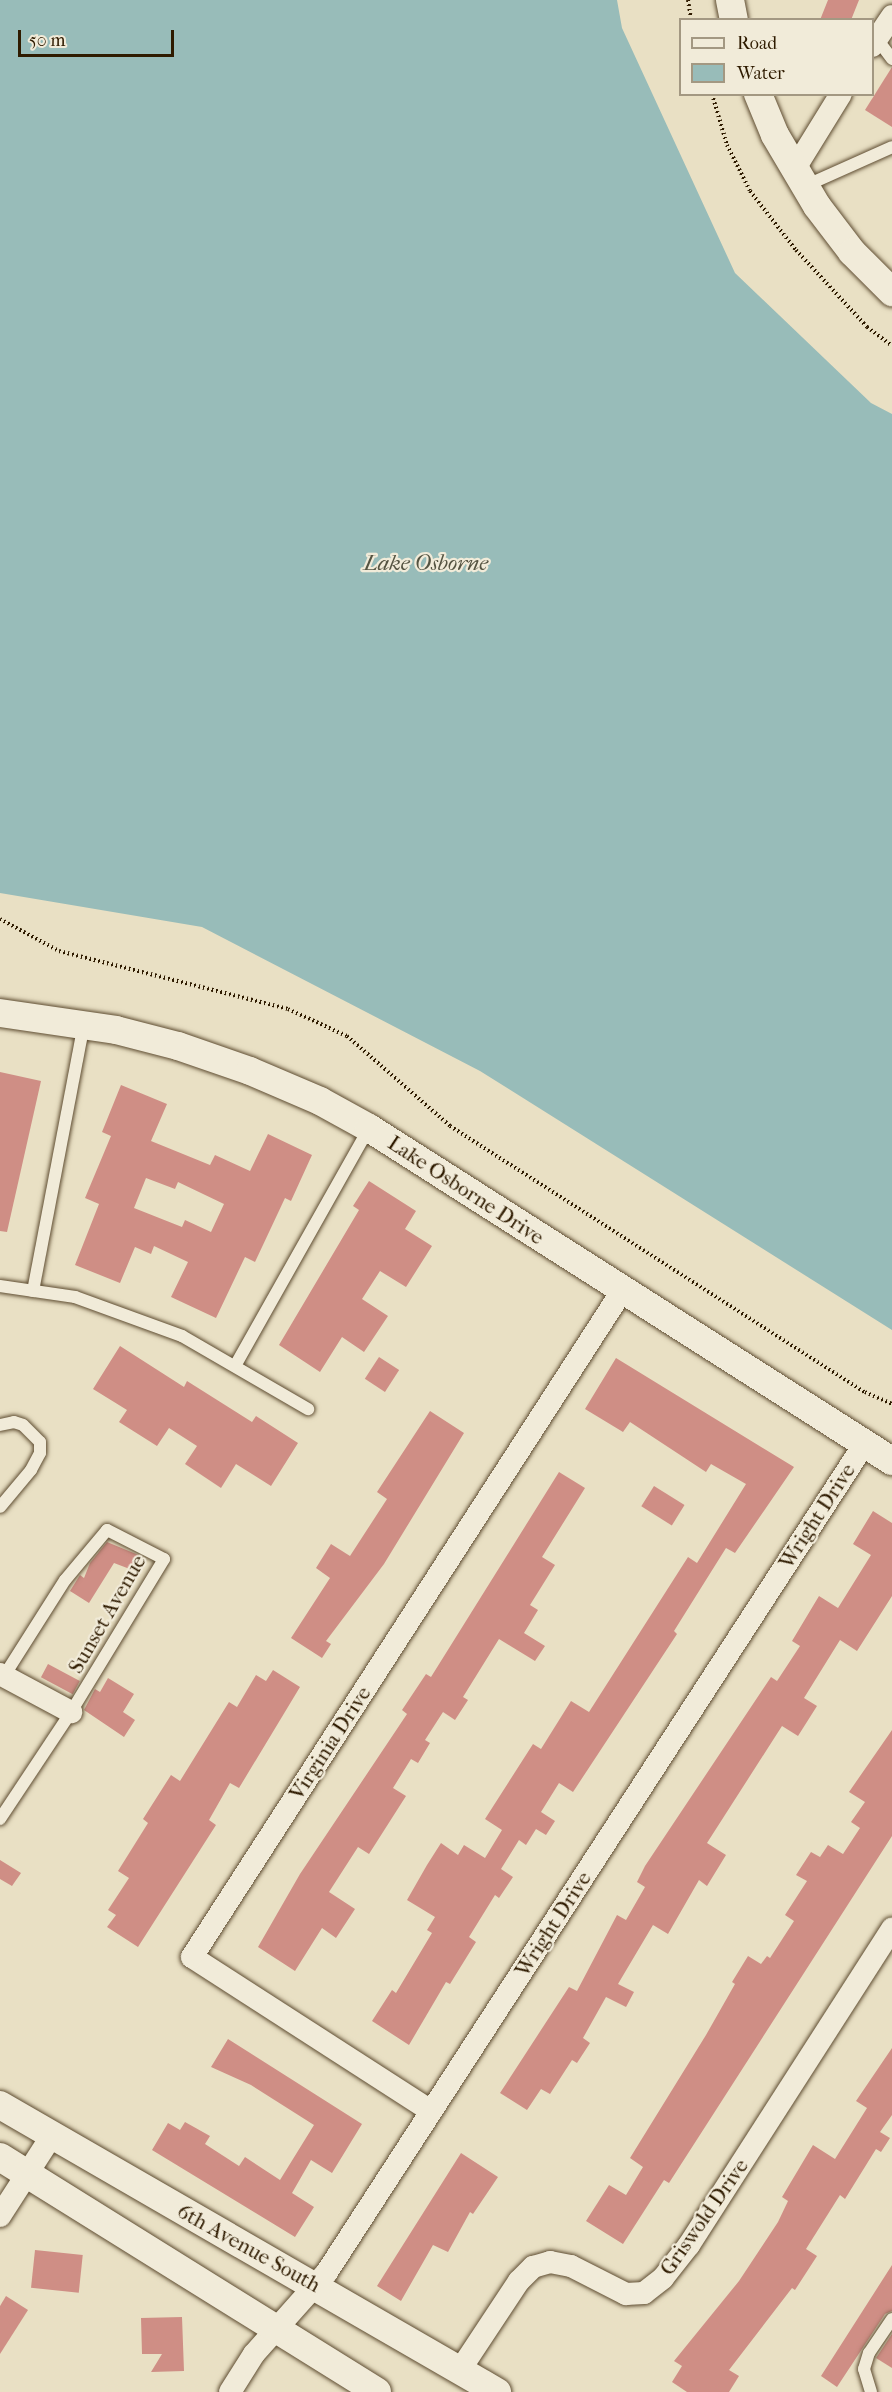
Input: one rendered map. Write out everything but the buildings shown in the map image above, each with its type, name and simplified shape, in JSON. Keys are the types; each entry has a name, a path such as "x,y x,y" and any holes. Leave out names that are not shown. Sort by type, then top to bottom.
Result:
{"street":[{"path":"730,0 734,18"},
{"path":"875,43 892,16"},
{"path":"759,96 799,178 852,252 892,292"},
{"path":"799,178 841,96"},
{"name":"Lake Osborne Drive","path":"0,1013 84,1024 178,1046 250,1071 369,1128 863,1446 892,1461"},
{"name":"Virginia Drive","path":"431,2111 192,1957 622,1291"},
{"name":"Wright Drive","path":"230,2392 254,2354 316,2285 863,1446"},
{"path":"2,1675 71,1712"},
{"name":"Griswold Drive","path":"460,2370 519,2281 533,2267 550,2262 571,2266 626,2294 644,2292 663,2278 688,2245 892,1929"},
{"name":"6th Avenue South","path":"0,2105 51,2137 316,2285 497,2392"},
{"path":"0,2216 51,2137"},
{"path":"0,2157 278,2327 377,2392"}],"lane":[{"path":"875,43 892,59"},
{"path":"799,178 892,147"},
{"path":"33,1291 84,1024"},
{"path":"235,1366 369,1128"},
{"path":"0,1286 75,1297 182,1336 309,1409"},
{"path":"0,1425 14,1422 23,1425 40,1442 40,1453 31,1470 0,1507"},
{"name":"Sunset Avenue","path":"2,1675 65,1580 107,1530 164,1559 71,1712"},
{"path":"0,1819 71,1712"},
{"path":"872,2392 864,2369 869,2353 892,2319"}],"path":[{"path":"688,0 691,18"},
{"path":"712,96 727,145 750,191 812,267 867,327 892,346"},
{"path":"0,919 59,951 288,1009 347,1036 450,1126 865,1392 892,1404"}],"water":[{"name":"Lake Osborne","path":"0,0 617,0 622,28 735,273 871,403 892,414 892,1330 480,1071 202,927 0,893"}]}
